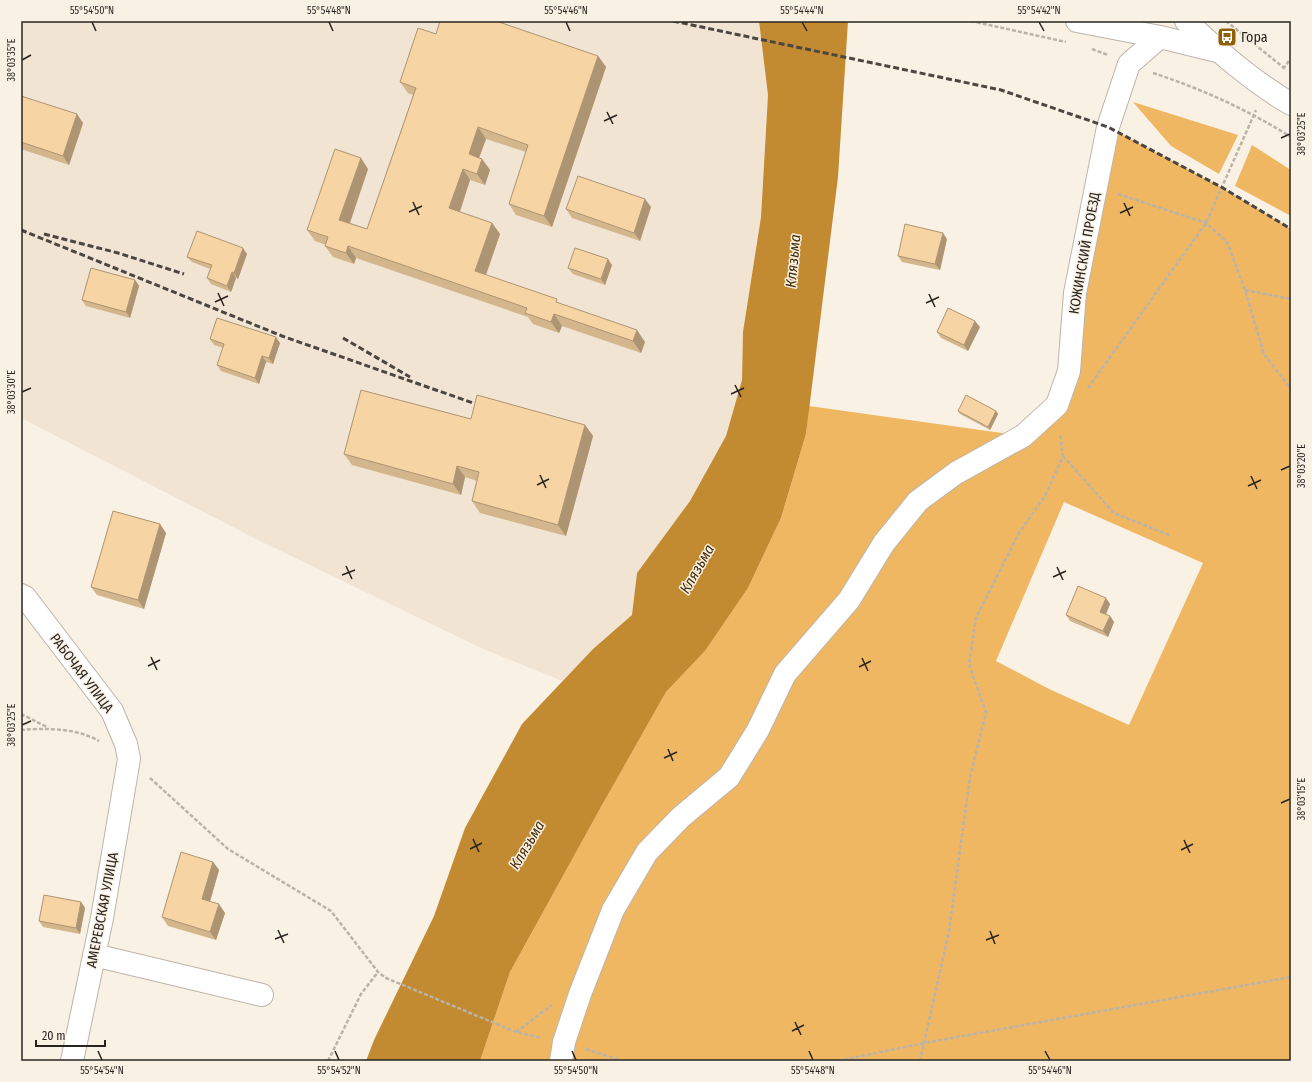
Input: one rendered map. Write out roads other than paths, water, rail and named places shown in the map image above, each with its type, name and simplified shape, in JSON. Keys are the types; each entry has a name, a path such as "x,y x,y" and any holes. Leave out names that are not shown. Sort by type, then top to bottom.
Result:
{"street":[{"path":"1078,21 1160,37 1217,51"},
{"path":"1186,21 1217,51 1268,91 1291,104"},
{"name":"КОЖИНСКИЙ ПРОЕЗД","path":"561,1061 564,1042 580,994 613,910 647,852 681,817 729,777 758,730 785,674 849,600 884,543 918,501 956,473 1023,436 1057,404 1069,372 1074,293 1108,127 1129,64 1160,37"},
{"name":"РАБОЧАЯ УЛИЦА","path":"21,595 25,597 112,711 126,744 129,759"},
{"name":"АМЕРЕВСКАЯ УЛИЦА","path":"72,1061 94,955 129,759"},
{"path":"94,955 262,995"}],"water":[{"name":"Клязьма","path":"759,21 848,21 838,177 806,434 781,518 748,588 705,651 666,692 601,807 510,972 480,1061 366,1061 374,1040 434,916 465,828 522,724 593,649 632,615 637,573 690,501 726,436 742,380 743,332 761,217 768,95"}],"railway":[{"path":"673,21 1001,90 1108,127 1223,188 1291,229"},
{"path":"21,230 282,336 473,403"},
{"path":"44,234 118,253 184,274"},
{"path":"343,338 410,377"}],"place":[{"name":"Гора","path":"1227,37"}]}
